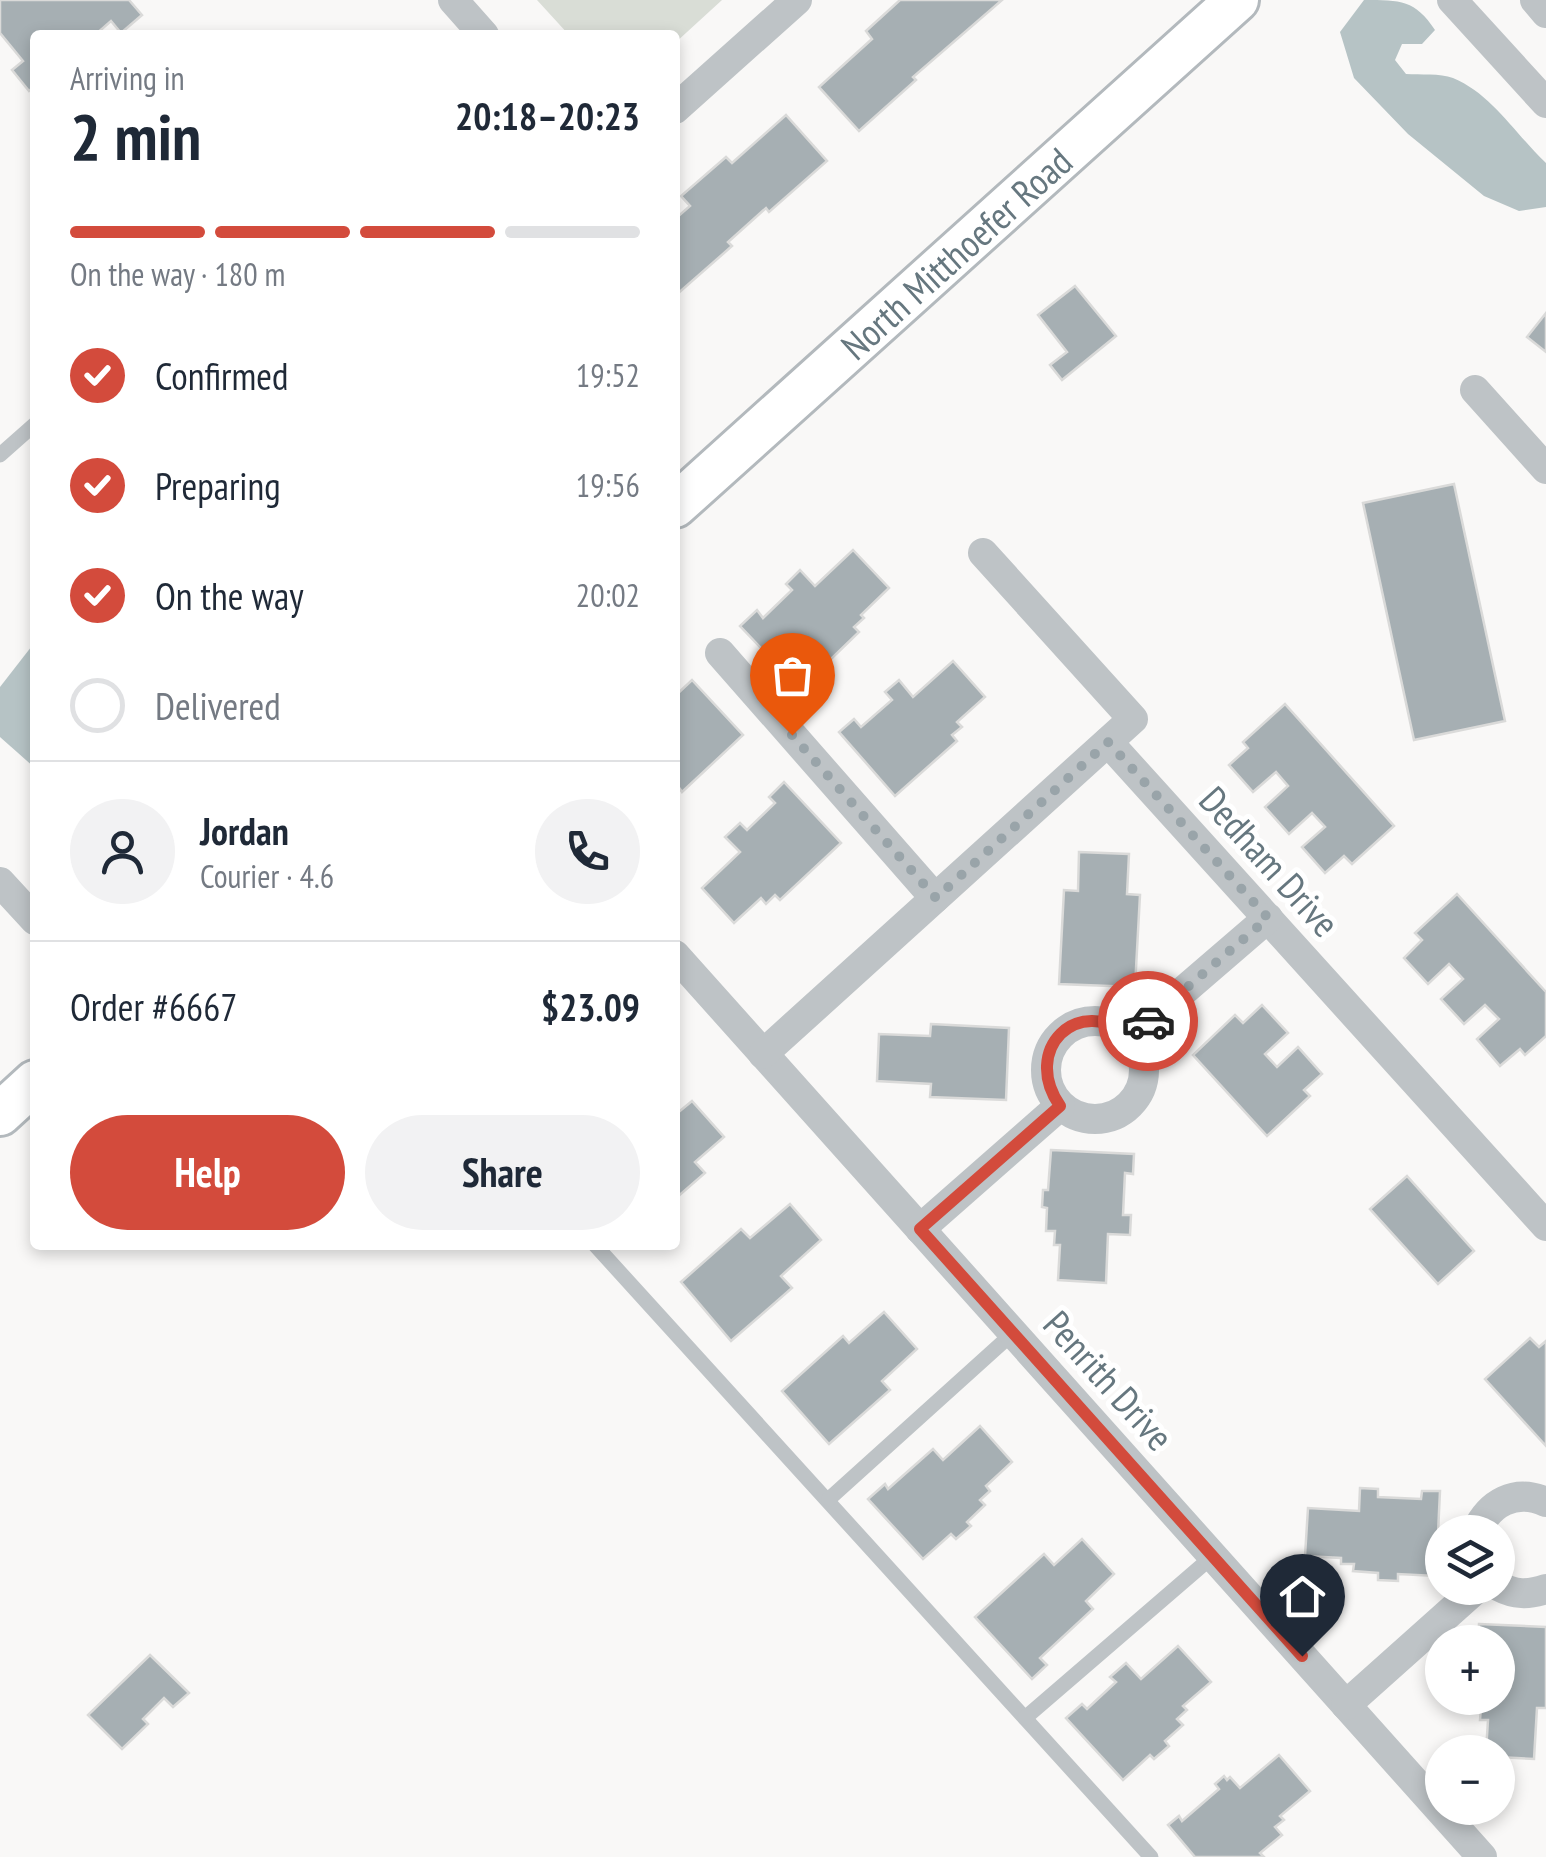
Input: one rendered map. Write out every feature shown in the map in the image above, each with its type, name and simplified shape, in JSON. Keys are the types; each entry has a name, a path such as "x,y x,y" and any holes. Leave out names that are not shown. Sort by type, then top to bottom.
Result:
{"main road":[{"name":"North Mitthoefer Road","path":"680,501 1237,0"},
{"path":"0,1114 30,1087"}],"street":[{"path":"453,0 480,30"},
{"path":"680,105 797,0"},
{"path":"1452,0 1546,103"},
{"path":"1535,0 1546,12"},
{"path":"1475,390 1546,470"},
{"path":"763,1054 1133,719 983,553"},
{"path":"720,654 936,898"},
{"name":"Dedham Drive","path":"1108,742 1546,1226"},
{"path":"0,882 30,915"},
{"path":"1131,1036 1268,918"},
{"name":"Penrith Drive","path":"680,962 1482,1857"},
{"path":"1104,1021 1131,1036 1141,1050 1143,1084 1123,1111 1090,1120 1060,1106 1046,1078 1046,1062 1060,1034 1073,1025 1104,1021"},
{"path":"920,1229 1060,1106"},
{"path":"1487,1515 1506,1499 1521,1496 1546,1502"},
{"path":"1515,1594 1546,1589"},
{"path":"1346,1706 1458,1605"}],"lane":[{"path":"0,455 30,428"},
{"path":"600,1250 1151,1857"},
{"path":"829,1499 1013,1332"},
{"path":"1026,1718 1213,1556"}],"shaded area":[{"path":"537,0 722,0 680,38 680,30 564,30"},
{"path":"1364,0 1406,4 1428,20 1435,30 1422,44 1402,44 1395,60 1406,74 1453,78 1492,105 1546,163 1546,207 1519,211 1484,196 1408,134 1354,78 1340,32"},
{"path":"30,648 30,764 0,737 0,687"}],"building":[{"path":"0,0 129,0 142,15 124,30 118,30 111,21 101,30 30,30 29,91 12,70 23,61 0,33"},
{"path":"900,0 1002,0 913,77 916,80 859,131 819,87 872,39 866,31"},
{"path":"786,115 827,161 769,212 766,208 728,242 732,246 680,292 680,215 690,206 681,196 726,157 732,163"},
{"path":"1075,286 1116,336 1062,380 1050,365 1067,352 1038,315"},
{"path":"1546,313 1546,352 1527,337"},
{"path":"1454,484 1505,721 1414,740 1363,503"},
{"path":"853,550 889,588 861,615 864,618 854,627 859,632 800,689 740,626 757,610 763,618 792,590 786,584 800,570 815,586"},
{"path":"953,661 985,697 957,722 962,727 952,735 957,741 895,796 839,732 854,719 861,727 892,700 885,692 899,680 913,697"},
{"path":"692,680 743,735 682,792 680,789 680,691"},
{"path":"1285,704 1394,826 1352,864 1344,856 1325,873 1302,847 1325,827 1312,813 1289,834 1265,807 1288,786 1276,772 1253,792 1229,765 1248,748 1243,742"},
{"path":"784,782 841,843 780,900 775,895 766,904 761,898 734,923 702,888 740,852 725,837 740,823 747,830 775,803 769,797"},
{"path":"1079,852 1129,854 1127,894 1140,895 1135,987 1059,984 1064,890 1078,891"},
{"path":"1457,894 1546,992 1546,1036 1525,1055 1520,1049 1500,1066 1477,1039 1499,1019 1485,1005 1464,1024 1441,999 1463,979 1449,964 1428,984 1404,958 1422,940 1415,933"},
{"path":"1262,1005 1288,1033 1265,1054 1277,1067 1298,1047 1322,1074 1304,1090 1310,1096 1267,1136 1193,1055 1235,1015 1243,1023"},
{"path":"931,1024 1009,1028 1006,1100 930,1097 931,1084 877,1081 879,1034 930,1036"},
{"path":"692,1101 724,1137 695,1162 705,1173 680,1195 680,1111"},
{"path":"1051,1150 1134,1154 1133,1174 1125,1173 1123,1215 1131,1215 1130,1235 1108,1234 1106,1283 1058,1280 1060,1245 1054,1245 1055,1231 1046,1231 1047,1208 1042,1207 1043,1190 1048,1190"},
{"path":"1407,1176 1474,1251 1438,1284 1370,1209"},
{"path":"790,1204 821,1240 781,1276 792,1288 731,1341 681,1282 741,1229 750,1238"},
{"path":"884,1312 917,1349 882,1381 890,1390 829,1444 782,1391 843,1336 849,1343"},
{"path":"1530,1338 1539,1347 1546,1341 1546,1446 1485,1379"},
{"path":"980,1426 1012,1462 986,1486 990,1491 980,1500 985,1505 967,1522 971,1526 956,1539 951,1534 923,1559 868,1499 885,1484 888,1489 933,1449 943,1460"},
{"path":"1360,1488 1378,1489 1378,1497 1421,1499 1422,1491 1440,1491 1439,1515 1425,1515 1425,1575 1398,1574 1398,1581 1378,1580 1378,1573 1353,1571 1354,1564 1341,1564 1341,1558 1305,1556 1308,1508 1359,1511"},
{"path":"1082,1539 1114,1574 1086,1601 1093,1609 1040,1658 1047,1665 1032,1679 975,1617 1044,1554 1054,1565"},
{"path":"1515,1626 1546,1627 1546,1708 1537,1708 1534,1759 1515,1758 1515,1735 1487,1735 1488,1720 1480,1720 1480,1715 1515,1715"},
{"path":"1178,1646 1211,1682 1183,1706 1187,1710 1177,1719 1183,1725 1165,1741 1169,1746 1154,1759 1150,1755 1123,1780 1066,1718 1082,1704 1087,1709 1116,1682 1110,1677 1126,1663 1141,1679"},
{"path":"150,1655 189,1693 173,1707 164,1698 143,1719 148,1724 122,1749 88,1715"},
{"path":"1279,1755 1310,1791 1280,1816 1284,1820 1275,1827 1282,1835 1260,1853 1264,1857 1195,1857 1168,1825 1179,1816 1182,1821 1219,1789 1215,1784 1224,1776 1240,1788"}],"way so far":[{"path":"792,735 936,898 1108,742 1268,918 1148,1021"}],"route":[{"path":"1148,1021 1131,1036 1118,1026 1088,1020 1060,1034 1050,1046 1046,1062 1046,1078 1060,1106 920,1229 1302,1656"}]}
